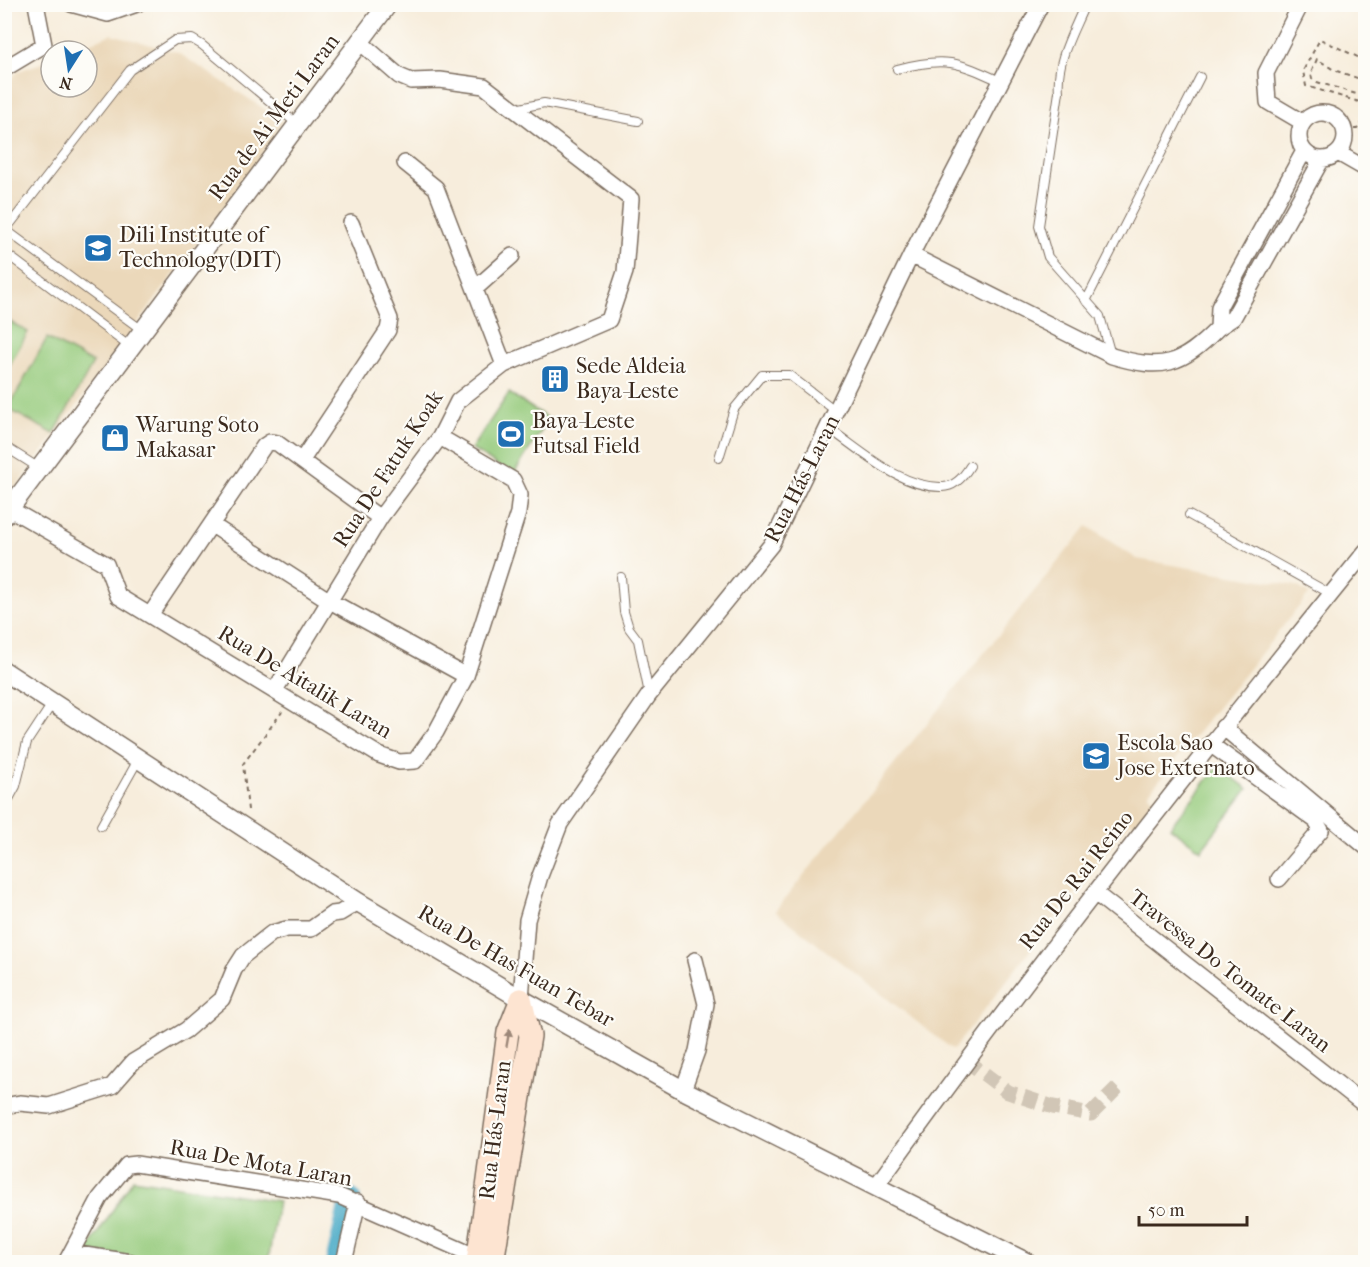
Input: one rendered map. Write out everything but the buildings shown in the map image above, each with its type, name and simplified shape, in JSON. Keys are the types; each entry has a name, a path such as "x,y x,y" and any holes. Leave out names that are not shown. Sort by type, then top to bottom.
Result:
{"main road":[{"name":"Rua Hás-Laran","path":"484,1261 530,1036 521,999"}],"street":[{"path":"71,4 108,14 137,4"},
{"name":"Rua de Ai Meti Laran","path":"7,513 388,4"},
{"name":"Rua Hás-Laran","path":"521,999 527,920 540,876 561,824 649,695 771,545 911,255 1041,4"},
{"path":"1301,4 1266,73 1265,83 1268,102 1302,122"},
{"path":"4,69 44,45 37,5"},
{"name":"Rua De Fatuk Koak","path":"275,690 381,518 440,437 458,401 504,365 609,320 624,272 631,199 484,86 440,80 423,82 405,78 360,42"},
{"path":"1326,112 1338,118 1345,129 1345,142 1338,153 1322,159 1312,157 1304,151 1298,136 1302,122 1312,114 1326,112"},
{"path":"1218,328 1219,307 1304,151"},
{"path":"1338,153 1365,169"},
{"path":"911,255 1112,356 1144,365 1172,363 1200,347 1218,328 1233,318 1322,159"},
{"path":"405,163 436,188 504,365"},
{"path":"302,460 388,330 390,319 351,224"},
{"path":"476,288 512,256"},
{"name":"Rua De Aitalik Laran","path":"7,513 106,564 118,596 290,701 379,755 399,762 415,761 436,732 466,676 518,513 520,495 513,480 440,437"},
{"path":"150,615 264,446 270,442 277,443 302,460 381,518"},
{"path":"212,525 330,601 466,676"},
{"name":"Rua De Rai Reino","path":"876,1186 966,1060 1223,727 1365,551"},
{"name":"Rua De Has Fuan Tebar","path":"4,671 358,902 521,999 683,1090 1026,1263"},
{"path":"1223,727 1365,847"},
{"path":"1210,744 1315,820 1321,830 1279,879"},
{"name":"Travessa Do Tomate Laran","path":"1095,893 1365,1106"},
{"path":"4,1106 20,1103 49,1106 81,1098 92,1091 112,1086 133,1062 186,1030 222,999 234,970 243,956 272,933 287,929 311,929 332,914 340,913 358,902"},
{"path":"683,1090 697,1051 706,1004 695,960"},
{"name":"Rua De Mota Laran","path":"69,1258 100,1198 127,1165 339,1196 358,1202 484,1261"},
{"path":"344,1263 358,1202"},
{"path":"69,1258 131,1263"}],"lane":[{"path":"1085,4 1061,61 1058,76 1059,92 1039,226 1048,257 1100,316 1112,356"},
{"path":"144,331 5,231 130,70 175,40 192,39 202,45 299,125"},
{"path":"897,69 926,61 957,62 1002,82"},
{"path":"1086,301 1200,77"},
{"path":"515,109 544,104 638,122"},
{"path":"4,252 109,328 132,348"},
{"path":"718,458 734,409 762,375 789,375 836,411"},
{"path":"828,428 904,479 943,487 961,480 970,466"},
{"path":"4,446 40,469"},
{"path":"1189,515 1331,594"},
{"path":"621,577 624,612 629,628 638,640 649,695"},
{"path":"4,808 16,786 27,742 52,704"},
{"path":"101,826 139,758"}],"path":[{"path":"1365,61 1320,39 1303,71 1306,86 1365,104"},
{"path":"1365,81 1334,70 1317,59 1311,73 1312,79 1317,82 1365,97"},
{"path":"1345,129 1357,129 1365,119"},
{"path":"251,834 243,764 290,701"}],"shaded area":[{"name":"Dili Institute of Technology(DIT)","path":"111,34 177,52 283,121 243,181 17,486 5,487 5,86 18,71 39,64 39,99 99,99 99,39"},
{"path":"1087,526 1137,559 1297,586 1309,594 1148,794 1154,799 1136,826 1130,821 953,1050 775,911"}],"green space":[{"path":"5,319 28,332 5,373"},
{"path":"47,338 93,363 54,434 8,409"},
{"name":"Baya-Leste Futsal Field","path":"509,393 549,419 513,475 471,449"},
{"path":"1218,766 1248,789 1201,850 1170,827"},
{"path":"133,1179 278,1201 268,1262 161,1262 86,1251"}],"waterway":[{"path":"333,1262 348,1195 353,1197"}],"tunnel":[{"path":"966,1060 1008,1092 1053,1107 1091,1114 1121,1084"}],"place":[{"name":"Dili Institute of Technology(DIT)","path":"98,248"},
{"name":"Sede Aldeia Baya-Leste","path":"555,379"},
{"name":"Baya-Leste Futsal Field","path":"511,434"},
{"name":"Warung Soto Makasar","path":"115,438"},
{"name":"Escola Sao Jose Externato","path":"1096,756"}]}
